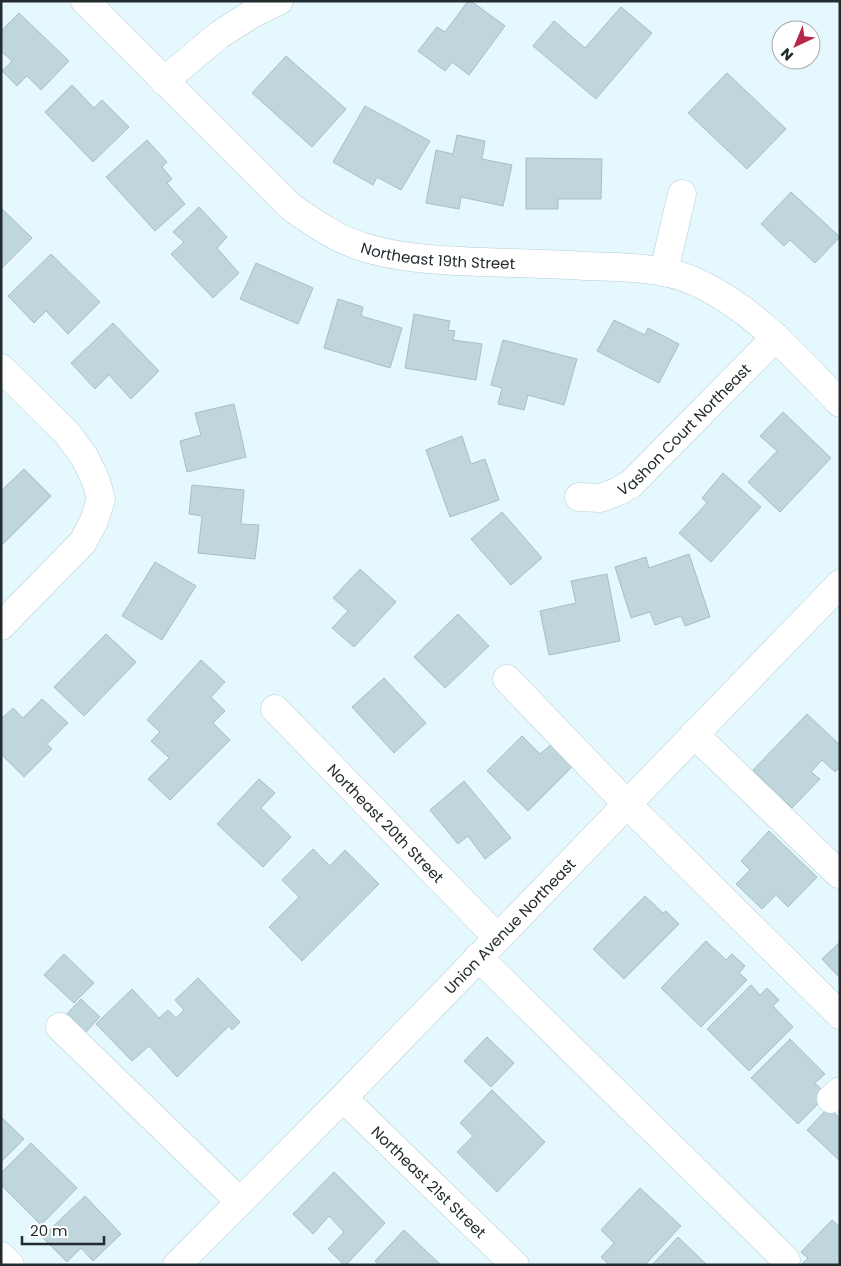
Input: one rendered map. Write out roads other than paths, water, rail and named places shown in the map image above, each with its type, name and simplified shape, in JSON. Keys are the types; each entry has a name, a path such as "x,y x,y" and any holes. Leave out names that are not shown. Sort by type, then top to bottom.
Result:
{"street":[{"name":"Northeast 19th Street","path":"85,1 291,208 326,231 363,247 403,257 664,271 696,281 731,301 776,338 840,403"},
{"path":"164,81 219,35 250,15 279,1"},
{"path":"664,271 682,194"},
{"name":"Vashon Court Northeast","path":"579,497 600,498 617,492 631,484 776,338"},
{"path":"1,368 66,433 86,458 101,499 94,520 83,542 1,626"},
{"name":"Union Avenue Northeast","path":"177,1265 343,1098 840,584"},
{"path":"507,679 627,804 840,1015"},
{"name":"Northeast 20th Street","path":"275,709 498,937"},
{"path":"694,734 839,874"},
{"path":"478,957 786,1260"},
{"path":"60,1027 240,1202"},
{"name":"Northeast 21st Street","path":"343,1098 515,1265"},
{"path":"1,1256 10,1265"}]}
